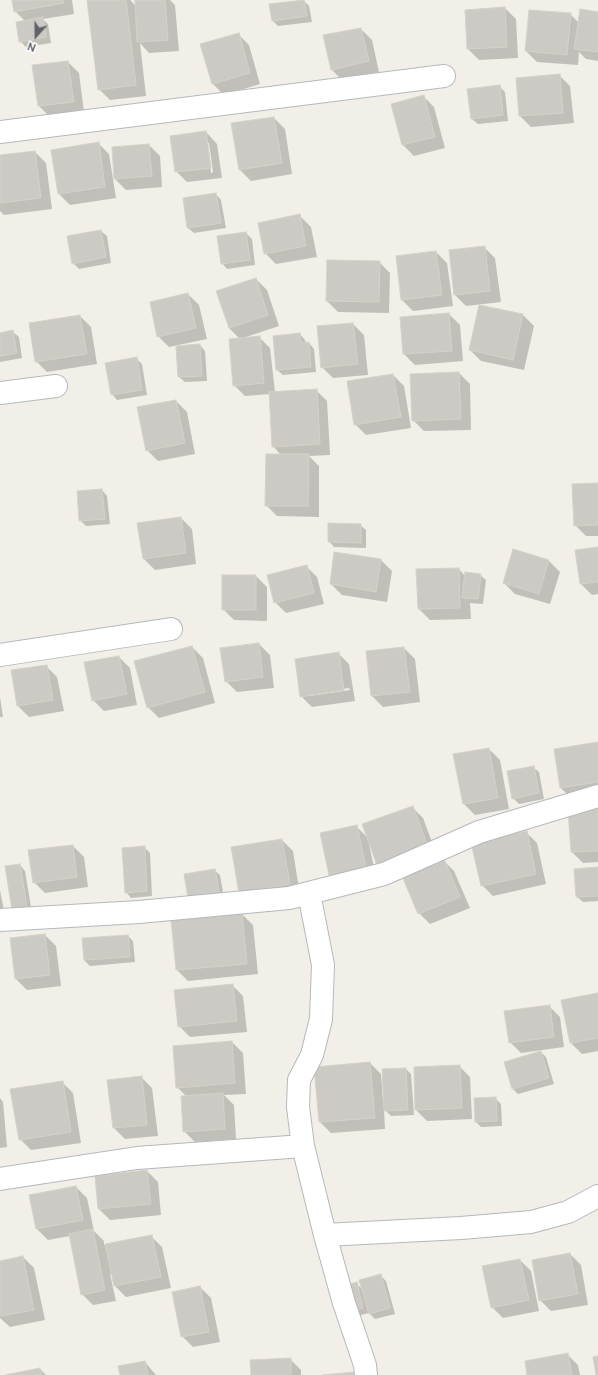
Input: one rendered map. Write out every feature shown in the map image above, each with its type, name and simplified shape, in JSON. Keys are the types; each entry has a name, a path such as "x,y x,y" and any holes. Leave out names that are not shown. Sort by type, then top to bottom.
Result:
{"street":[{"path":"0,132 444,76"},
{"path":"0,393 56,386"},
{"path":"0,655 171,629"},
{"path":"0,920 139,912 289,898 384,874 479,832 598,796"},
{"path":"309,893 323,965 321,1019 312,1056 298,1080 298,1107 304,1146 325,1235 344,1303 365,1366 366,1375"},
{"path":"0,1179 137,1158 304,1146"},
{"path":"325,1235 461,1228 531,1222 568,1212 598,1196"}],"building":[{"path":"12,0 63,0 64,3 14,12"},
{"path":"87,0 126,0 136,85 98,90"},
{"path":"135,0 165,0 168,40 137,42"},
{"path":"304,0 307,16 272,21 269,4"},
{"path":"505,7 507,47 467,49 465,10"},
{"path":"580,9 598,12 598,52 574,49"},
{"path":"529,10 571,13 567,55 525,51"},
{"path":"43,17 46,37 19,42 16,22"},
{"path":"361,28 369,61 331,70 323,35"},
{"path":"239,33 250,73 212,84 200,44"},
{"path":"68,61 74,102 38,106 32,65"},
{"path":"560,74 563,113 519,116 516,78"},
{"path":"500,85 503,115 471,119 467,89"},
{"path":"424,95 435,137 402,145 391,104"},
{"path":"274,117 282,163 239,170 231,123"},
{"path":"206,131 211,168 175,172 170,136"},
{"path":"99,142 105,187 58,194 51,150"},
{"path":"149,144 152,176 114,179 112,147"},
{"path":"35,151 41,198 0,203 0,155"},
{"path":"216,193 221,223 187,228 183,198"},
{"path":"300,214 306,246 264,254 258,223"},
{"path":"101,230 106,257 72,264 67,236"},
{"path":"246,232 250,260 221,264 217,236"},
{"path":"485,246 490,291 454,295 449,250"},
{"path":"436,251 442,295 401,300 396,256"},
{"path":"327,260 380,261 379,302 326,301"},
{"path":"256,278 268,315 229,328 216,291"},
{"path":"188,293 196,328 157,337 150,302"},
{"path":"479,305 523,314 513,360 469,350"},
{"path":"449,313 452,351 403,354 400,317"},
{"path":"80,315 87,354 35,362 29,323"},
{"path":"353,323 358,364 321,368 317,326"},
{"path":"13,330 17,353 0,356 0,333"},
{"path":"300,333 301,343 309,342 311,367 276,370 273,336"},
{"path":"260,336 264,383 233,386 229,339"},
{"path":"200,344 202,376 178,377 176,346"},
{"path":"137,357 142,390 111,395 105,363"},
{"path":"459,372 461,419 412,421 410,374"},
{"path":"393,374 401,417 354,425 347,381"},
{"path":"317,389 320,444 272,447 269,392"},
{"path":"176,400 185,443 146,451 137,407"},
{"path":"266,454 309,454 308,506 265,506"},
{"path":"598,483 598,525 574,526 572,484"},
{"path":"102,489 105,519 79,521 77,491"},
{"path":"181,517 186,553 143,559 137,523"},
{"path":"328,523 361,524 361,543 328,542"},
{"path":"598,547 598,582 580,584 575,550"},
{"path":"513,549 549,560 539,594 503,583"},
{"path":"334,552 381,559 376,592 330,584"},
{"path":"307,565 314,593 274,603 267,575"},
{"path":"459,568 460,608 418,609 416,569"},
{"path":"465,572 481,574 478,599 462,598"},
{"path":"222,575 256,575 256,610 222,610"},
{"path":"259,643 263,677 225,682 220,648"},
{"path":"192,646 205,692 147,708 134,661"},
{"path":"404,647 410,692 371,696 366,651"},
{"path":"339,652 344,690 300,697 295,659"},
{"path":"119,656 127,694 92,701 84,662"},
{"path":"47,665 53,700 17,706 11,670"},
{"path":"598,742 598,782 560,788 554,749"},
{"path":"489,748 498,798 463,804 453,754"},
{"path":"534,766 539,793 512,799 507,771"},
{"path":"413,806 428,847 377,865 362,824"},
{"path":"598,808 598,851 571,852 568,811"},
{"path":"357,825 367,872 330,880 320,833"},
{"path":"527,831 536,874 481,886 471,843"},
{"path":"282,839 290,884 239,893 231,847"},
{"path":"73,845 77,877 33,883 28,850"},
{"path":"145,846 147,891 125,893 122,848"},
{"path":"444,859 460,897 418,914 402,876"},
{"path":"20,864 27,907 12,910 5,866"},
{"path":"598,867 598,896 576,897 574,869"},
{"path":"215,869 220,898 189,904 184,874"},
{"path":"242,913 247,964 176,970 171,920"},
{"path":"45,934 50,975 15,979 10,938"},
{"path":"128,935 130,957 84,960 82,938"},
{"path":"233,984 237,1021 178,1027 174,990"},
{"path":"598,993 598,1038 570,1043 561,1000"},
{"path":"550,1005 554,1037 509,1043 504,1011"},
{"path":"232,1041 235,1083 176,1088 173,1046"},
{"path":"541,1051 549,1078 512,1089 504,1062"},
{"path":"370,1062 375,1118 319,1122 314,1067"},
{"path":"460,1065 462,1108 415,1110 414,1067"},
{"path":"406,1068 408,1110 384,1111 382,1069"},
{"path":"142,1076 147,1125 113,1128 107,1080"},
{"path":"63,1081 71,1132 19,1140 10,1089"},
{"path":"223,1093 225,1129 183,1132 181,1096"},
{"path":"496,1097 497,1121 475,1122 474,1098"},
{"path":"147,1170 151,1204 98,1209 95,1176"},
{"path":"76,1186 83,1220 36,1229 29,1195"},
{"path":"93,1229 105,1290 81,1295 69,1234"},
{"path":"152,1235 161,1277 114,1286 105,1244"},
{"path":"570,1253 578,1294 539,1301 532,1260"},
{"path":"23,1256 34,1310 0,1316 0,1261"},
{"path":"520,1259 529,1300 491,1308 482,1266"},
{"path":"381,1274 390,1308 369,1314 359,1280"},
{"path":"357,1282 363,1308 351,1311 344,1286"},
{"path":"200,1286 209,1332 181,1337 172,1292"},
{"path":"568,1353 572,1375 527,1375 525,1361"},
{"path":"598,1356 598,1375 596,1375 593,1357"},
{"path":"291,1358 291,1375 251,1375 250,1360"},
{"path":"145,1361 148,1375 120,1375 118,1366"},
{"path":"40,1368 42,1375 5,1375"},
{"path":"355,1372 356,1375 323,1375"}]}
